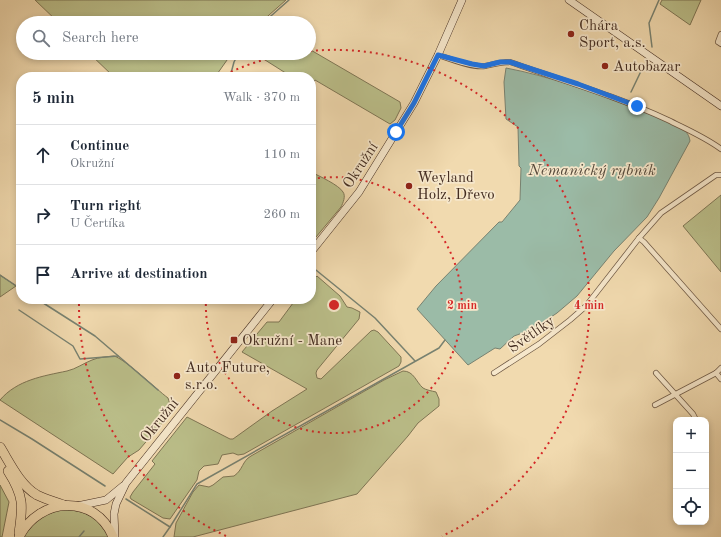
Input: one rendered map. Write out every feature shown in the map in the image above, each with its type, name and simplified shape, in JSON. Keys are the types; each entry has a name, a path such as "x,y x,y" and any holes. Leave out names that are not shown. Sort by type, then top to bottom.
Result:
{"highway":[{"path":"0,447 19,478 27,487 37,494 65,505"},
{"path":"0,458 19,491 22,503 19,537"},
{"path":"19,537 28,522 34,516 53,507 65,505 77,506 85,509 100,519 107,526 114,537"}],"main road":[{"name":"Okružní","path":"316,246 362,186 414,103 438,55 462,0"},
{"path":"569,0 721,106"},
{"name":"Okružní","path":"77,506 106,500 126,483 269,304"},
{"name":"Okružní","path":"114,537 114,514 116,504 126,483"}],"street":[{"path":"721,34 718,42 721,44"},
{"path":"438,55 484,66 500,62 510,62 578,84 637,106 710,141 721,149"},
{"name":"Světlíky","path":"494,373 539,344 586,306 639,238 661,213 716,175 721,175"},
{"path":"639,238 721,329"},
{"path":"655,405 716,373 721,368"},
{"path":"656,373 694,417"},
{"path":"716,373 721,379"}],"green space":[{"path":"35,0 286,0 268,16 52,16"},
{"path":"662,0 701,0 690,25 660,4"},
{"path":"316,53 400,102 401,108 395,120 390,124 316,81 316,72 284,72 265,60 316,60"},
{"path":"96,60 227,60 219,72 109,72"},
{"path":"316,175 341,189 344,195 341,207 316,237"},
{"path":"721,195 721,272 683,226"},
{"path":"0,275 16,286 0,297"},
{"path":"317,276 340,296 347,307 360,312 359,319 317,370 317,378 321,379 371,331 374,330 378,332 401,357 399,366 244,454 238,455 233,453 222,455 218,464 204,466 199,471 197,480 170,519 163,518 131,499 130,497 133,492 155,464 152,461 187,417 230,439 233,439 272,411 307,389 242,352 267,322 279,322 292,304 316,304"},
{"path":"114,356 133,368 168,398 170,409 169,415 139,450 128,457 113,474 0,400 7,393 22,383 70,370 95,359"},
{"path":"403,371 410,373 423,388 436,392 439,399 439,406 418,423 357,494 193,537 174,537 176,523 193,492 199,485 209,487 223,477 234,476 246,460 251,456 384,380"},
{"path":"0,485 9,502 2,537 0,537"},
{"path":"62,509 85,513 99,523 109,537 24,537 35,522"}],"water":[{"name":"Nemanický rybník","path":"506,68 538,75 570,85 657,117 684,130 688,134 690,141 647,217 614,251 577,296 557,313 539,325 514,336 500,349 495,348 468,365 417,309 436,286 499,222 502,222 520,200 521,168 519,166 518,127 506,119 504,82"}],"waterway":[{"path":"271,16 289,0"},
{"path":"652,47 649,23 659,0"},
{"path":"231,72 235,60"},
{"path":"631,92 643,67"},
{"path":"316,270 375,318 415,361"},
{"path":"0,275 16,286"},
{"path":"45,304 95,336 158,390"},
{"path":"19,310 73,346 80,359 118,356"},
{"path":"126,499 170,527 197,484 439,348 445,340"},
{"path":"0,420 105,486"},
{"path":"163,537 170,527"},
{"path":"79,537 84,531"}],"place":[{"name":"Chára Sport, a.s.","path":"571,34"},
{"name":"Autobazar","path":"605,66"},
{"name":"Weyland Holz, Dřevo","path":"409,186"},
{"name":"Okružní - Mane","path":"234,340"},
{"name":"Auto Future, s.r.o.","path":"177,376"}],"route":[{"path":"396,132 414,103 438,55 484,66 500,62 510,62 578,84 637,106"}]}
